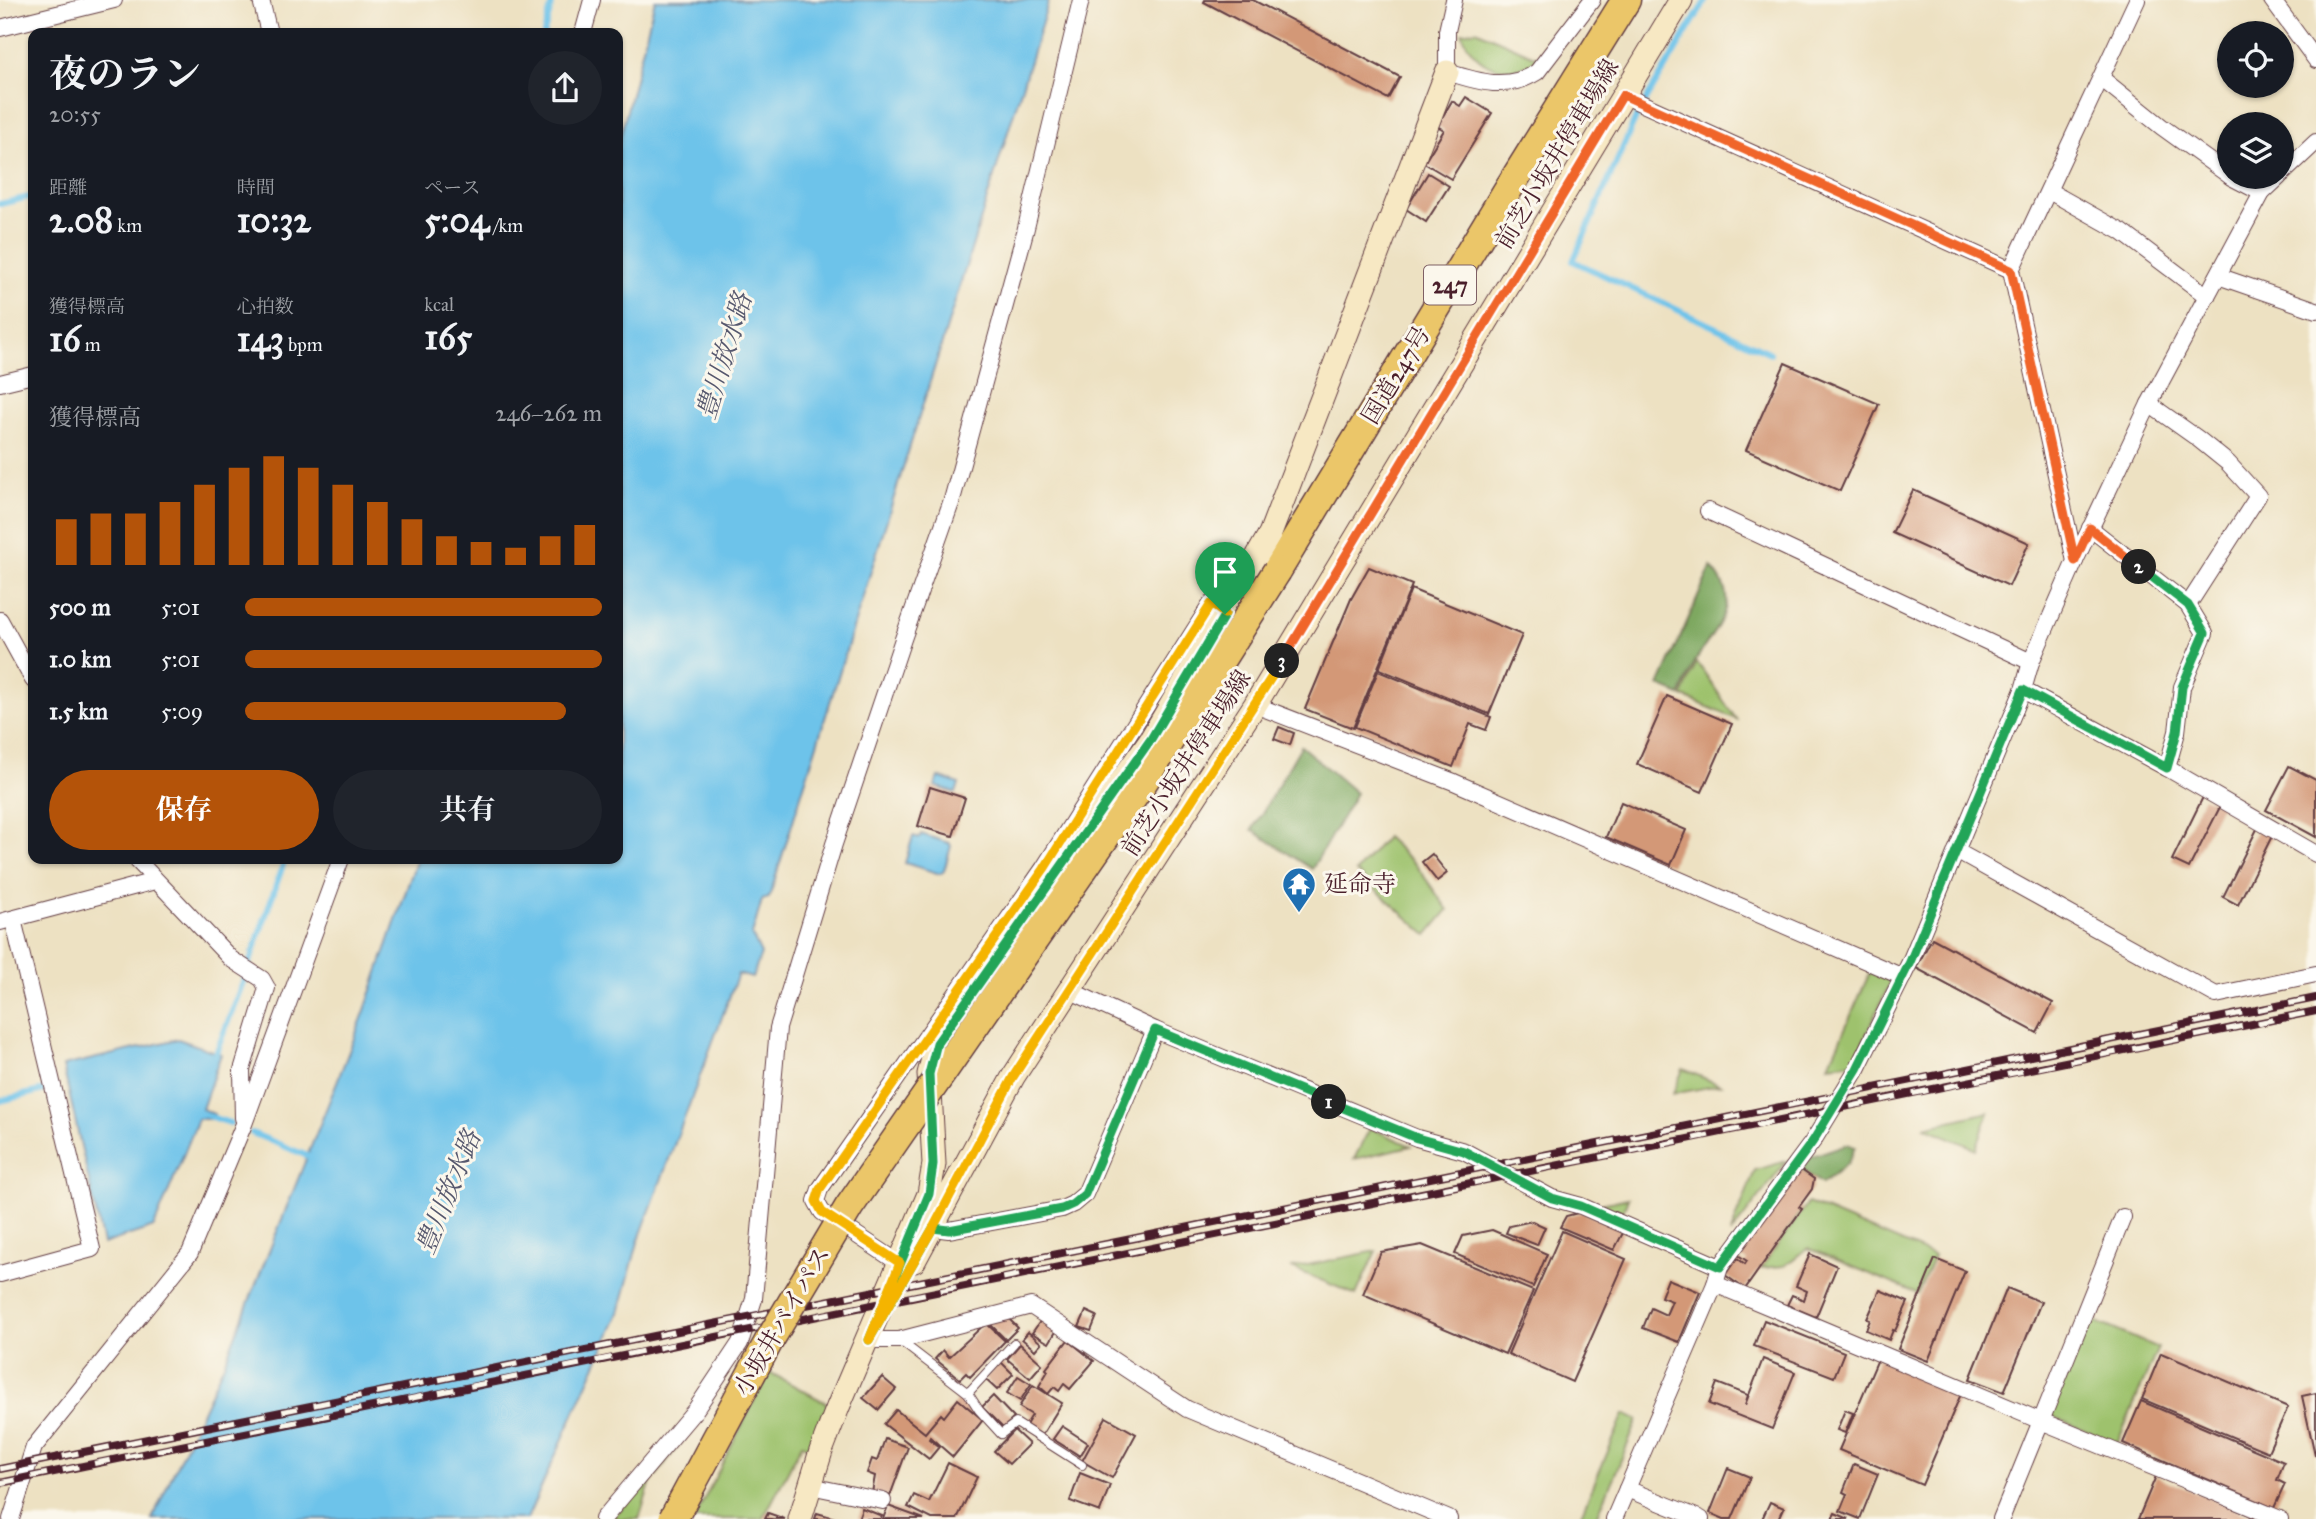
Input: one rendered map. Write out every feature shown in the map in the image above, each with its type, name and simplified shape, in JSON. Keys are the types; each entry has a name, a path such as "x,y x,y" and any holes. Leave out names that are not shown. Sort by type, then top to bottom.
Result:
{"highway":[{"name":"国道247号","path":"1277,571 1626,0"},
{"name":"小坂井バイパス","path":"673,1519 769,1341 849,1207 1140,788 1277,571"}],"main road":[{"name":"前芝小坂井停車場線","path":"869,1340 933,1228 1013,1077 1255,705 1681,0"},
{"name":"前芝小坂井停車場線","path":"800,1519 838,1407 869,1340 929,1194 933,1164 929,1074 937,1043 1151,739 1270,534 1447,72"}],"street":[{"path":"0,28 114,0"},
{"path":"261,0 269,28"},
{"path":"584,28 592,0"},
{"path":"603,1519 696,1409 740,1343 754,1299 778,1028 834,844 953,500 1025,232 1081,0"},
{"path":"1454,0 1447,31 1447,72 1480,82 1507,85 1524,80 1536,72 1592,0"},
{"path":"2075,561 2011,270 2137,0"},
{"path":"2272,0 2316,60"},
{"path":"2101,78 2217,167"},
{"path":"1623,95 2011,270"},
{"path":"2294,163 2316,142"},
{"path":"2254,189 2262,193"},
{"path":"1614,1519 1720,1267 1813,1141 1857,1069 1903,977 2023,690 2031,663 2090,528 2149,404 2266,189"},
{"path":"2049,191 2122,232 2207,296"},
{"path":"2217,276 2316,310"},
{"path":"0,383 28,375"},
{"path":"2149,404 2228,463 2258,496 2188,605"},
{"path":"1708,511 2031,663"},
{"path":"2090,528 2188,605 2205,633 2182,687 2177,732 2167,768"},
{"path":"900,1263 822,1212 816,1201 820,1189 1044,869 1211,604 1225,614"},
{"path":"0,620 27,652"},
{"path":"2023,690 2167,768 2316,854"},
{"path":"1255,705 1454,782 1903,977"},
{"path":"1956,851 2216,995 2316,974"},
{"path":"140,864 232,960 262,979 267,988 242,1070 244,1124"},
{"path":"11,1519 34,1447 190,1253 244,1124 339,864"},
{"path":"0,1274 92,1249 6,921 155,881"},
{"path":"1069,990 1155,1030 1417,1138 1464,1151 1552,1198 1581,1206 1720,1267"},
{"path":"933,1228 949,1230 1062,1209 1085,1194 1155,1030"},
{"path":"2001,1519 2123,1217"},
{"path":"1715,1284 2280,1519"},
{"path":"869,1340 899,1339 1031,1306 1187,1409 1449,1519"},
{"path":"810,1486 883,1501"},
{"path":"1627,1489 1701,1519"}],"lane":[{"path":"899,1339 968,1392 979,1410 1001,1434 1016,1423 1082,1465"},
{"path":"968,1392 1014,1343"}],"green space":[{"path":"1476,30 1539,58 1516,69 1494,67 1475,55 1462,33"},
{"path":"1711,567 1726,592 1726,604 1718,626 1696,660 1680,695 1659,686"},
{"path":"1697,662 1736,719 1682,696"},
{"path":"1301,746 1356,793 1312,869 1252,830"},
{"path":"1386,837 1415,864 1448,910 1427,935 1356,872"},
{"path":"1870,972 1891,981 1854,1062 1829,1065"},
{"path":"1683,1069 1720,1085 1673,1094"},
{"path":"1989,1112 1976,1149 1925,1127"},
{"path":"1370,1128 1411,1146 1354,1159"},
{"path":"1847,1144 1855,1147 1848,1163 1822,1184 1799,1168 1806,1158"},
{"path":"1787,1161 1730,1235 1755,1170"},
{"path":"1628,1198 1621,1217 1593,1206"},
{"path":"1808,1203 1934,1256 1918,1294 1808,1248 1784,1266 1761,1268"},
{"path":"1376,1251 1356,1295 1292,1268"},
{"path":"2087,1318 2158,1348 2117,1444 2046,1414"},
{"path":"769,1372 828,1404 810,1447 802,1444 763,1519 694,1519"},
{"path":"702,1414 650,1484 639,1519 612,1519"},
{"path":"1624,1414 1638,1420 1596,1519 1579,1519"}],"water":[{"name":"豊川放水路","path":"655,0 1049,0 769,898 762,900 752,935 761,954 752,978 738,974 638,1242 619,1313 527,1519 152,1519 223,1366 364,1013 415,864 623,864 623,126"},
{"path":"938,777 959,784 956,793 935,786"},
{"path":"921,834 951,846 944,871 940,874 905,863 913,836 920,838"},
{"path":"178,1039 221,1054 202,1109 214,1114 213,1119 198,1119 154,1227 103,1244 63,1066"}],"building":[{"path":"1253,0 1400,77 1388,99 1204,2"},
{"path":"1466,97 1492,113 1451,179 1424,163 1444,130 1437,126 1452,101 1460,106"},
{"path":"1428,173 1449,186 1426,222 1406,209"},
{"path":"1785,363 1879,404 1840,491 1746,450"},
{"path":"1913,490 2029,543 2009,586 1892,533"},
{"path":"1369,567 1412,585 1353,728 1305,709 1351,599"},
{"path":"1411,589 1522,635 1489,714 1379,669"},
{"path":"1378,671 1491,717 1486,730 1470,724 1453,767 1355,727"},
{"path":"1667,696 1732,724 1702,792 1637,764"},
{"path":"1279,727 1294,733 1290,745 1274,739"},
{"path":"2289,766 2316,780 2316,837 2266,810"},
{"path":"930,787 965,798 953,836 918,826"},
{"path":"2203,797 2221,805 2189,868 2172,860"},
{"path":"1621,802 1686,830 1671,865 1606,837"},
{"path":"2258,827 2273,834 2238,905 2223,897"},
{"path":"1432,854 1447,873 1437,881 1422,862"},
{"path":"1932,938 2053,1003 2037,1033 1916,968"},
{"path":"1800,1169 1814,1179 1812,1189 1799,1207 1802,1209 1745,1289 1725,1275 1737,1258 1745,1264 1747,1261 1738,1255"},
{"path":"1582,1212 1624,1231 1614,1250 1560,1227 1566,1216"},
{"path":"1532,1221 1545,1227 1537,1245 1506,1233 1509,1226"},
{"path":"1492,1230 1547,1254 1533,1287 1455,1254 1463,1236"},
{"path":"1562,1231 1626,1259 1572,1382 1508,1354"},
{"path":"1422,1245 1533,1291 1505,1354 1363,1294 1381,1252"},
{"path":"1810,1254 1837,1266 1816,1317 1787,1305 1792,1295 1804,1300 1807,1291 1796,1286"},
{"path":"1935,1259 1965,1271 1928,1361 1898,1349"},
{"path":"1668,1279 1700,1292 1679,1342 1643,1328 1651,1308 1666,1315 1672,1301 1661,1297"},
{"path":"2007,1288 2041,1302 2004,1392 1970,1379"},
{"path":"1880,1290 1908,1302 1889,1340 1866,1330 1870,1320 1867,1319"},
{"path":"1086,1311 1097,1316 1091,1331 1079,1327"},
{"path":"1007,1317 1018,1328 1006,1340 987,1321"},
{"path":"1041,1320 1057,1330 1049,1343 1032,1333"},
{"path":"1764,1320 1844,1352 1834,1377 1754,1346"},
{"path":"986,1323 1005,1341 970,1377 966,1373 960,1379 935,1359 943,1350 949,1357"},
{"path":"1028,1332 1041,1343 1035,1350 1022,1339"},
{"path":"1068,1340 1094,1361 1070,1389 1064,1384 1059,1391 1054,1387 1048,1394 1039,1386 1048,1371 1046,1369"},
{"path":"1020,1344 1042,1364 1030,1378 1007,1359"},
{"path":"2161,1353 2288,1407 2268,1452 2142,1399"},
{"path":"1763,1359 1795,1372 1772,1429 1709,1404 1717,1383 1748,1395 1745,1405"},
{"path":"1878,1359 1961,1394 1922,1485 1839,1450"},
{"path":"1000,1361 1013,1374 997,1390 985,1379"},
{"path":"1018,1376 1031,1384 1020,1401 1007,1393"},
{"path":"882,1377 896,1389 878,1410 863,1398"},
{"path":"1033,1385 1062,1403 1042,1435 1026,1425 1032,1415 1019,1407"},
{"path":"2316,1393 2316,1455 2315,1455 2302,1396"},
{"path":"993,1396 1014,1418 1003,1428 982,1407"},
{"path":"958,1399 983,1420 953,1457 930,1437 939,1447 929,1459 884,1424 896,1410 925,1433 941,1414 944,1417"},
{"path":"2141,1401 2284,1462 2277,1480 2285,1484 2274,1508 2123,1443"},
{"path":"1845,1410 1853,1413 1845,1433 1837,1430"},
{"path":"1106,1417 1136,1434 1112,1478 1082,1461"},
{"path":"1062,1426 1088,1443 1080,1456 1053,1439"},
{"path":"1014,1430 1029,1444 1009,1464 994,1451"},
{"path":"885,1439 908,1447 890,1496 872,1493 875,1476 867,1473 872,1459 877,1461"},
{"path":"948,1463 977,1477 957,1519 932,1519 908,1507 914,1495 929,1502"},
{"path":"1854,1464 1878,1474 1860,1519 1840,1511 1847,1494 1843,1492"},
{"path":"1728,1468 1750,1477 1732,1519 1724,1519 1710,1513"},
{"path":"1080,1473 1110,1485 1100,1512 1070,1501"},
{"path":"2156,1476 2254,1517 2138,1519"},
{"path":"1770,1502 1784,1508 1779,1519 1762,1519"},
{"path":"888,1506 924,1519 883,1519"},
{"path":"862,1508 882,1516 880,1519 858,1519"},
{"path":"768,1513 785,1519 765,1519"},
{"path":"817,1513 835,1518 815,1519"},
{"path":"1835,1513 1849,1519 1832,1519"}],"waterway":[{"path":"545,28 553,0"},
{"path":"1645,102 1706,0"},
{"path":"1638,113 1573,261 1770,353"},
{"path":"0,204 28,197"},
{"path":"216,1053 283,864"},
{"path":"0,1101 44,1090"},
{"path":"208,1116 230,1123"},
{"path":"252,1133 315,1159"}],"railway":[{"path":"0,1469 2316,998"},
{"path":"0,1483 2316,1011"}],"place":[{"name":"延命寺","path":"1299,914"}],"route":[{"path":"1225,614 1151,739 937,1043 929,1074 933,1164 929,1194 869,1340 933,1228 949,1230 1062,1209 1085,1194 1155,1030 1417,1138 1464,1151 1552,1198 1581,1206 1720,1267 1813,1141 1857,1069 1910,962 2023,690 2167,768 2177,732 2182,687 2205,633 2188,605 2090,528 2075,561 2011,270 1623,95 1255,705 1013,1077 933,1228 901,1284 869,1340 900,1263 822,1212 816,1201 820,1189 1044,869 1211,604 1225,614"}]}
